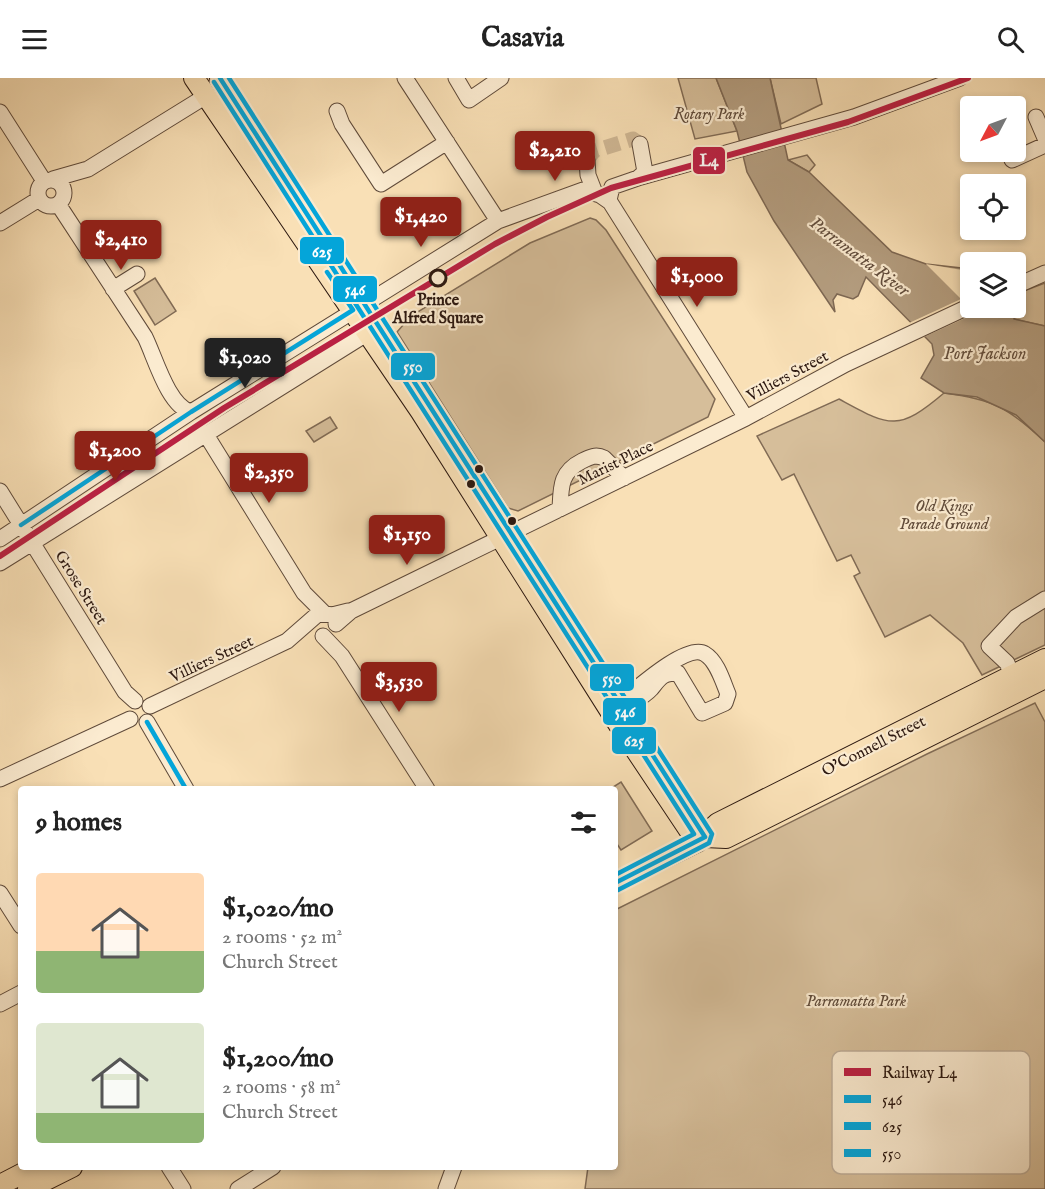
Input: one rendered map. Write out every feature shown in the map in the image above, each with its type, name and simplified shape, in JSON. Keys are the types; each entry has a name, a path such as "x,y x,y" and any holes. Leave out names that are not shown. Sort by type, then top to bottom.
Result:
{"main road":[{"path":"194,78 357,307 620,706 701,839"},
{"path":"227,81 357,307 368,333 507,536 619,725 701,839"},
{"name":"O'Connell Street","path":"618,881 701,839 718,823 1045,659"},
{"name":"O'Connell Street","path":"701,839 726,838 1045,678"},
{"path":"0,1185 29,1170"},
{"path":"28,1189 66,1170"}],"street":[{"path":"405,78 498,221"},
{"path":"456,78 469,100 501,78"},
{"path":"602,197 614,186 643,173 811,130 960,78"},
{"path":"88,169 48,180 38,187 39,199 48,206 61,198 88,169 206,96"},
{"path":"338,111 342,124 381,184 447,142"},
{"path":"0,112 48,180 61,184 61,198 113,289 155,356 159,373 183,408 191,412"},
{"path":"1036,117 1045,138"},
{"path":"640,144 643,173"},
{"path":"1026,154 1045,145"},
{"path":"587,160 586,169 602,197 746,418"},
{"path":"0,539 191,412 498,221 578,191 588,190 602,197"},
{"path":"0,223 39,199"},
{"path":"1026,281 1045,273"},
{"path":"113,289 137,274"},
{"name":"Villiers Street","path":"746,418 846,364 960,311"},
{"path":"0,563 368,333"},
{"name":"Marist Place","path":"507,536 746,418"},
{"path":"205,433 304,593 307,606 324,624 425,786"},
{"path":"560,509 564,475 571,467 591,457 604,458 624,478"},
{"name":"Grose Street","path":"0,491 125,692 135,701"},
{"path":"324,624 507,536"},
{"path":"1012,675 1007,663 989,646 1016,617 1045,599"},
{"name":"Villiers Street","path":"150,706 324,624"},
{"path":"620,706 646,683 653,673 678,666"},
{"path":"135,701 144,701 150,706 152,714 147,722 138,724 130,719 129,708 135,701"},
{"path":"0,779 130,719"},
{"path":"147,722 152,735 184,786"},
{"path":"0,893 18,921"},
{"path":"0,1004 18,995"},
{"path":"171,1170 183,1189"},
{"path":"238,1189 268,1170"},
{"path":"446,1189 453,1170"}],"green space":[{"name":"Rotary Park","path":"678,78 716,78 737,131 695,139"},
{"path":"770,78 816,78 822,104 781,124"},
{"path":"807,155 815,165 809,172 788,160"},
{"name":"Prince Alfred Square","path":"590,218 596,220 606,230 715,399 708,417 518,511 508,508 397,332 411,316 530,243"},
{"path":"155,278 176,311 155,325 134,291"},
{"path":"1045,283 1045,326 1014,319 1026,318 1026,290"},
{"name":"Old Kings Parade Ground","path":"944,393 975,398 999,407 1021,421 1045,442 1045,645 982,675 963,643 930,615 885,637 854,576 860,573 851,555 837,561 794,474 782,480 757,436 839,399 882,420 893,421 915,415"},
{"path":"330,417 337,428 314,442 306,431"},
{"name":"Parramatta Park","path":"1035,703 1045,722 1045,1189 585,1189 588,1170 618,1170 618,908 927,754"},
{"path":"621,782 652,831 621,850 618,846 618,786 615,786"}],"water":[{"name":"Port Jackson","path":"716,78 770,78 788,160 809,172 892,252 926,264 960,268 960,318 1014,318 1045,326 1045,442 1016,415 977,397 944,393 921,378 934,355 932,344 866,277 858,296 853,299 837,294 833,300 835,312 774,221 747,172 737,131"}],"pier":[{"path":"926,264 960,270 960,298"},
{"path":"960,299 960,318 965,318 924,337 909,323"}],"tunnel":[{"path":"587,160 594,151 633,139 640,144"}],"rail line":[{"name":"L4","path":"0,556 224,408 495,244 547,217 611,188 848,122 968,78"}],"transit line":[{"name":"546","path":"220,78 705,837 618,881"},
{"name":"550","path":"229,78 712,834 709,843 618,890"},
{"name":"625","path":"214,82 694,834 618,873"},
{"name":"546","path":"21,525 191,412 353,310 327,272"},
{"name":"546","path":"147,722 184,786"}],"place":[{"name":"Prince Alfred Square","path":"438,278"}],"water label":[{"name":"Parramatta River","path":"860,256"}]}
